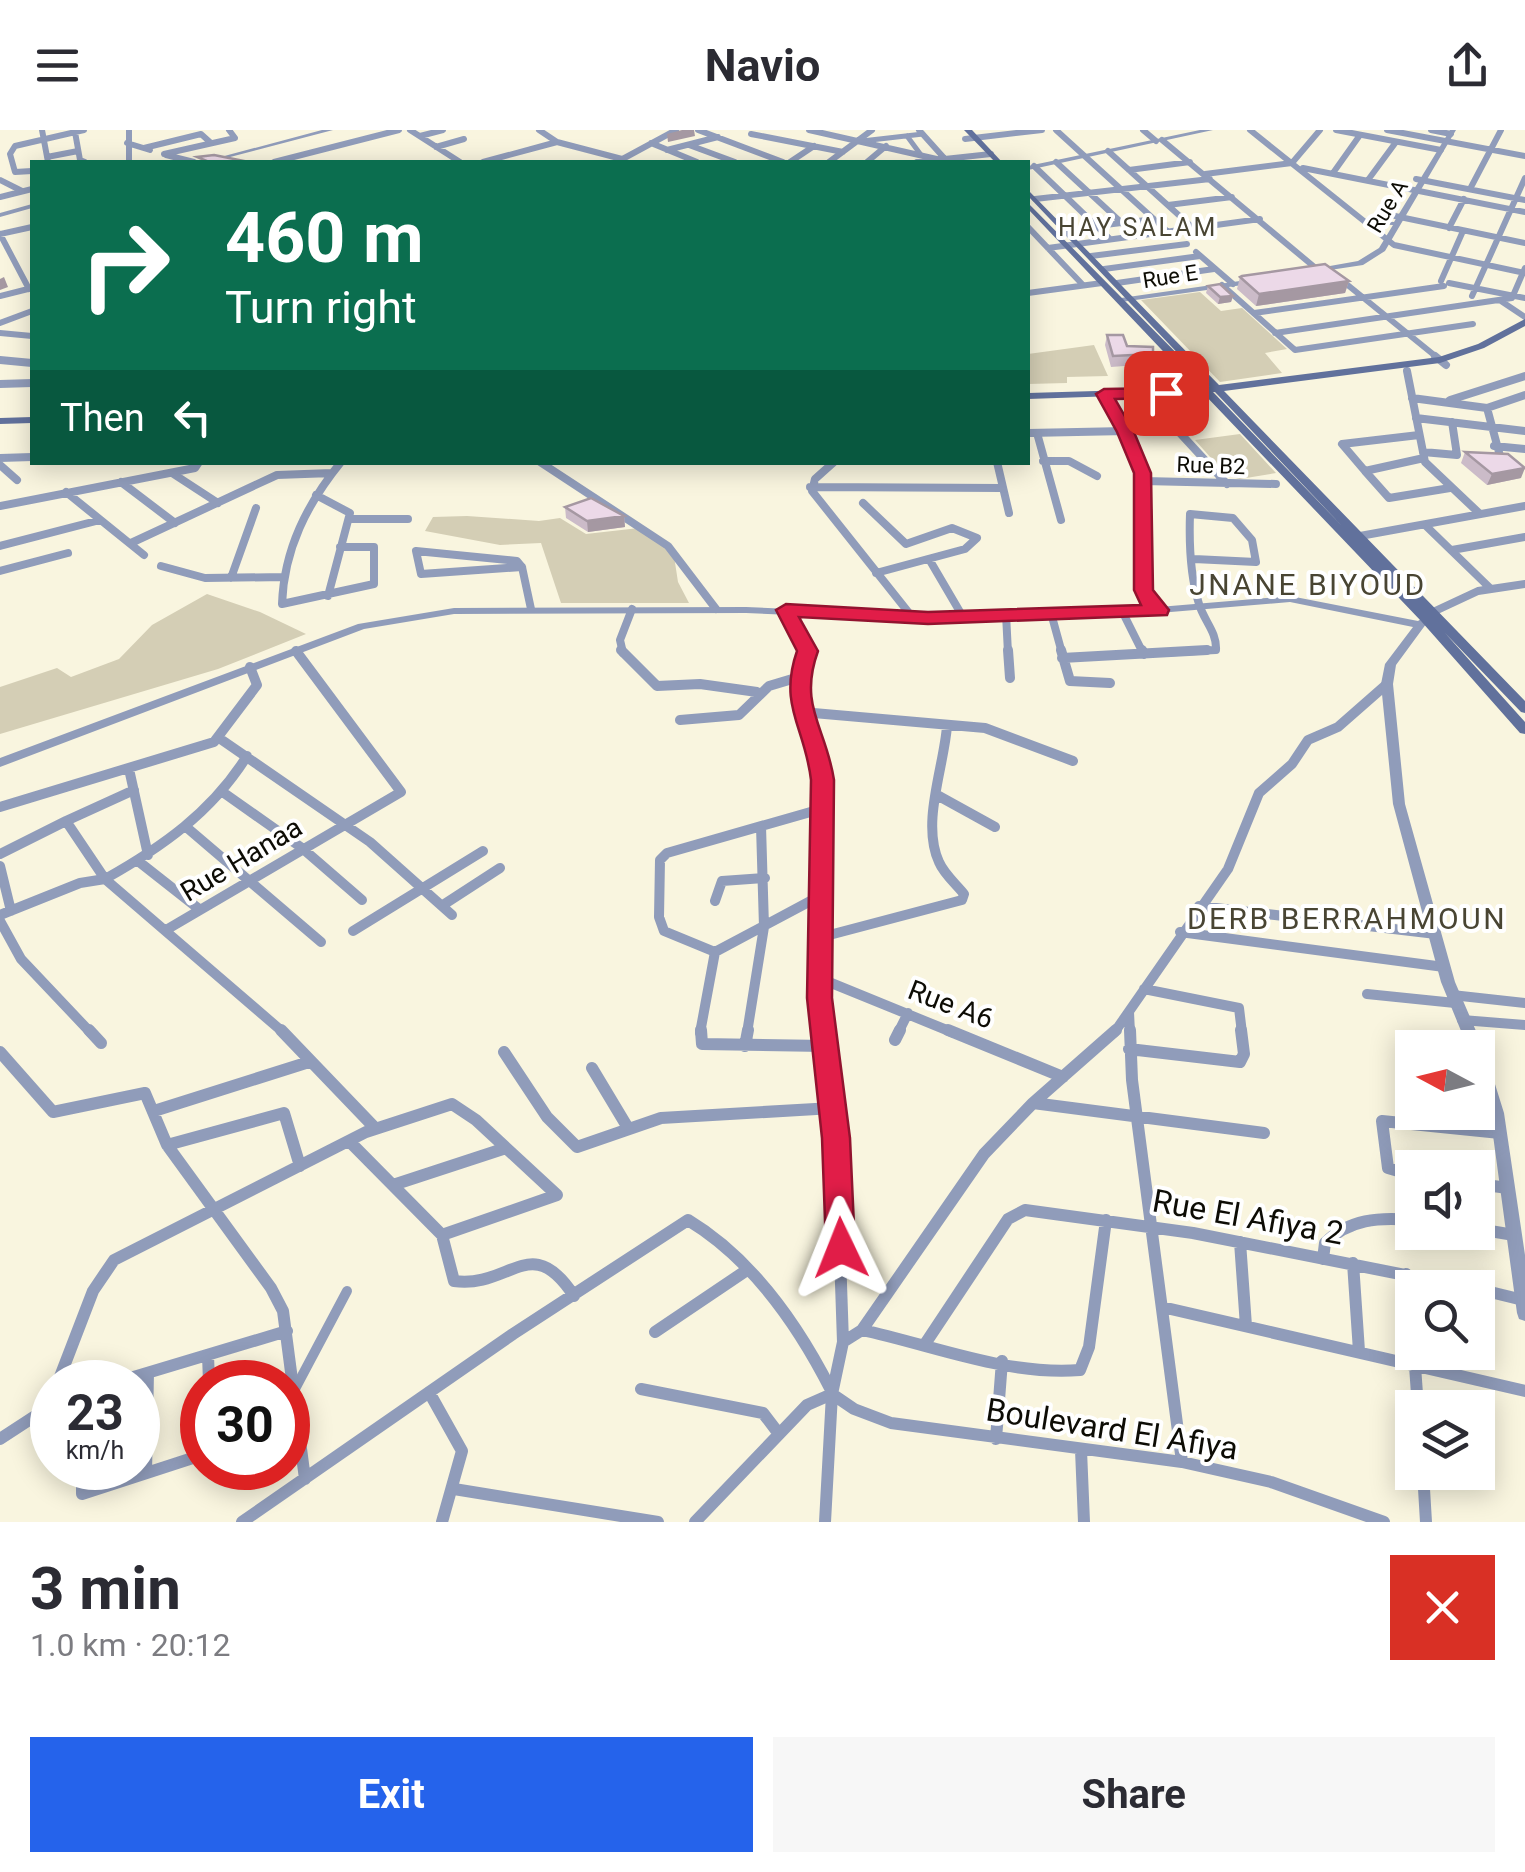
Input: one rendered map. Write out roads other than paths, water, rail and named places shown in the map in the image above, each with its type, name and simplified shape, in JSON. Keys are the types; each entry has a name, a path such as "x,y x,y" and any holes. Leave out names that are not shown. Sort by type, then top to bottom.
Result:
{"main road":[{"path":"956,130 969,135 986,157"},
{"path":"1030,198 1132,299 1209,392 1360,536 1426,618 1525,709"},
{"path":"1030,198 1042,221 1426,618 1525,730"},
{"path":"1030,396 1209,392 1443,362 1525,321"},
{"path":"1294,382 1407,371 1488,352 1525,333"},
{"path":"0,421 30,420"}],"street":[{"path":"0,154 10,154 21,143 43,134 84,130"},
{"path":"129,130 130,160"},
{"path":"172,130 180,139"},
{"path":"164,154 236,138 229,130"},
{"path":"212,160 301,133 330,130"},
{"path":"282,160 399,130"},
{"path":"410,130 457,160"},
{"path":"420,136 443,130"},
{"path":"539,130 557,142 616,160"},
{"path":"621,160 676,130"},
{"path":"698,130 781,160"},
{"path":"780,139 793,130"},
{"path":"809,130 943,160 986,157"},
{"path":"832,160 871,130"},
{"path":"969,135 1042,130"},
{"path":"1056,130 1233,284"},
{"path":"1143,130 1190,162 1443,362"},
{"path":"1031,167 1210,130"},
{"path":"1250,130 1387,238 1450,257 1524,271 1514,296"},
{"path":"1294,165 1320,130"},
{"path":"1336,130 1438,150"},
{"path":"1386,130 1447,135"},
{"path":"1431,130 1490,150 1525,156"},
{"path":"1470,189 1501,130"},
{"path":"75,132 84,160"},
{"path":"737,144 754,132 842,152"},
{"path":"860,140 921,132 943,160"},
{"path":"43,134 48,160 78,151"},
{"path":"144,148 203,134 210,143"},
{"path":"1333,173 1360,135"},
{"name":"Rue A","path":"1325,269 1360,263 1387,238 1447,135"},
{"path":"908,136 922,154"},
{"path":"667,150 718,137"},
{"path":"436,147 464,138"},
{"path":"490,160 557,142"},
{"path":"1368,180 1396,142"},
{"path":"127,143 186,160"},
{"path":"651,143 692,160"},
{"path":"689,145 729,160"},
{"path":"790,160 814,146"},
{"path":"869,160 886,146"},
{"path":"1108,151 1193,228"},
{"path":"10,154 15,172 30,171"},
{"path":"216,159 221,160"},
{"path":"1056,162 1122,223"},
{"path":"1129,170 1190,162"},
{"path":"1030,198 1294,165 1525,212"},
{"path":"1031,167 1110,239"},
{"path":"1473,292 1525,178"},
{"path":"1420,179 1525,200"},
{"path":"0,180 23,192"},
{"path":"0,197 30,190"},
{"path":"1168,205 1232,196"},
{"path":"1449,228 1464,200"},
{"path":"0,215 30,207"},
{"path":"1030,224 1055,219"},
{"path":"1097,226 1154,219"},
{"path":"1048,248 1260,219"},
{"path":"1369,222 1396,219 1525,243"},
{"path":"0,296 30,288 0,234 30,226"},
{"path":"1030,227 1082,285"},
{"path":"1446,284 1450,257 1463,231"},
{"path":"1091,256 1187,244"},
{"path":"1104,270 1200,256"},
{"path":"1117,283 1214,269"},
{"path":"1302,273 1325,269"},
{"name":"Rue E","path":"1118,300 1271,279"},
{"path":"1030,292 1102,283"},
{"path":"1254,313 1446,284 1473,292 1525,298"},
{"path":"1222,286 1297,350 1473,324"},
{"path":"1473,292 1482,303"},
{"path":"1275,332 1514,296"},
{"path":"1501,300 1525,321"},
{"path":"0,322 30,314"},
{"path":"0,334 30,336"},
{"path":"0,360 30,363"},
{"path":"1407,371 1428,468 1480,514"},
{"path":"1444,402 1525,376"},
{"path":"0,384 30,383"},
{"path":"1143,393 1226,484"},
{"path":"1104,394 1126,432 1144,481 1140,506 1144,590 1148,602 1160,610"},
{"path":"1412,398 1487,408 1525,396"},
{"path":"1484,458 1500,458 1487,408"},
{"path":"1416,418 1525,431"},
{"path":"1142,424 1169,422"},
{"path":"1452,422 1458,455"},
{"path":"1061,520 1032,433 1126,432"},
{"path":"1419,435 1342,444 1389,498 1450,488"},
{"path":"1494,446 1525,449"},
{"path":"1364,471 1423,455 1471,456"},
{"path":"0,461 30,457"},
{"path":"0,461 17,480"},
{"path":"1043,461 1069,461 1097,476"},
{"path":"0,506 197,465"},
{"path":"338,465 297,528 285,576 283,605 374,584 374,546 340,547"},
{"path":"545,465 668,546 716,609"},
{"path":"810,488 831,465"},
{"path":"998,465 1008,513"},
{"path":"131,543 277,475 332,472"},
{"path":"172,473 218,503"},
{"name":"Rue B2","path":"1144,481 1276,484"},
{"path":"121,482 175,523"},
{"path":"810,488 1002,488"},
{"path":"810,488 912,618"},
{"path":"66,492 144,555"},
{"path":"316,495 350,510 328,596"},
{"path":"863,503 906,544 952,528 977,538 965,549 876,572"},
{"path":"1360,536 1525,506"},
{"path":"231,578 256,508"},
{"path":"1062,658 1216,650 1217,640 1200,606 1194,559 1189,517 1196,513 1238,521 1252,540 1257,560 1194,559"},
{"path":"350,519 408,519"},
{"path":"0,546 100,520"},
{"path":"1425,525 1491,589"},
{"path":"1452,550 1524,538"},
{"path":"522,567 420,574 416,551 514,560 522,567 531,609"},
{"path":"0,570 68,553"},
{"path":"929,559 964,617"},
{"path":"162,566 193,576 285,576"},
{"path":"1467,1030 1444,967 1396,789 1387,684 1391,664 1426,618 1463,596 1525,584"},
{"path":"0,763 250,667 386,620 454,611 786,610 912,618 1123,613 1299,600 1426,618"},
{"path":"632,609 620,640 621,650 657,686 700,684 757,692"},
{"path":"786,610 808,656 798,676 802,712 819,756 822,809 818,938 824,1046 833,1108 843,1342 832,1394 825,1522"},
{"path":"1050,613 1062,658 1074,683 1110,683"},
{"path":"1123,613 1144,654"},
{"path":"1006,614 1010,678"},
{"name":"Rue Hanaa","path":"66,821 106,880 166,930 401,792 296,651"},
{"path":"0,807 219,738 257,685 250,667"},
{"path":"680,720 742,714 757,692 782,679 798,676"},
{"path":"843,1342 862,1330 972,1170 1063,1077 1101,1050 1228,868 1259,793 1292,764 1308,740 1338,727 1387,684"},
{"path":"802,712 990,729 1072,761"},
{"path":"818,938 962,900 964,894 938,856 936,796 947,726"},
{"path":"219,738 348,824 427,889 452,915"},
{"path":"4,916 80,882 106,880 143,858 224,792 246,756"},
{"path":"130,769 143,858 199,909"},
{"path":"0,854 134,790"},
{"path":"224,792 302,848 362,900"},
{"path":"936,796 995,828"},
{"path":"716,952 662,928 660,860 667,853 822,809"},
{"path":"185,826 321,942"},
{"path":"745,1046 764,927 761,826"},
{"path":"353,931 483,852"},
{"path":"0,866 4,916 21,960 101,1044"},
{"path":"442,905 500,868"},
{"path":"715,901 722,881 764,878"},
{"path":"716,952 818,897"},
{"path":"1200,906 1436,934"},
{"path":"166,930 279,1028 375,1128"},
{"path":"1180,932 1444,967"},
{"path":"716,952 700,1040 709,1046 824,1046"},
{"name":"Rue A6","path":"820,978 1063,1077"},
{"path":"1129,1050 1228,1063 1240,1062 1244,1054 1242,1015 1234,1005 1144,989"},
{"path":"1366,994 1525,1003"},
{"path":"1129,1010 1136,1118 1182,1462"},
{"path":"894,1040 908,1014"},
{"path":"1462,1020 1525,1025"},
{"path":"0,1052 53,1112 142,1092 154,1110 166,1144 278,1299 290,1360"},
{"path":"504,1052 534,1099 573,1146 582,1147 628,1128 681,1116 833,1108"},
{"path":"154,1110 309,1062"},
{"path":"592,1068 628,1128"},
{"path":"66,1360 93,1291 114,1260 375,1128 452,1104 558,1195 442,1235"},
{"path":"1034,1104 1264,1134"},
{"path":"166,1144 284,1112 300,1166"},
{"path":"1495,1115 1524,1306"},
{"path":"1395,1170 1388,1168 1382,1121 1500,1132"},
{"path":"349,1141 442,1235 451,1277 468,1283 536,1263 555,1268 574,1296"},
{"path":"393,1185 506,1148"},
{"path":"1495,1186 1508,1188"},
{"name":"Rue El Afiya 2","path":"925,1344 1015,1212 1035,1210 1150,1226 1395,1272"},
{"path":"1323,1258 1326,1242 1346,1226 1379,1218 1395,1219"},
{"path":"310,1476 429,1392 688,1220 729,1248 812,1354 832,1394"},
{"path":"862,1330 1002,1361 1071,1372 1084,1367 1106,1220"},
{"path":"1495,1232 1514,1235"},
{"path":"1240,1242 1246,1326"},
{"path":"1353,1264 1359,1351"},
{"path":"655,1332 746,1270"},
{"path":"310,1360 347,1291"},
{"name":"Rue El Afiya 2","path":"1495,1296 1524,1306"},
{"path":"1162,1307 1395,1356"},
{"path":"160,1369 287,1331"},
{"path":"208,1355 208,1360"},
{"path":"996,1439 1002,1361"},
{"path":"1454,1370 1525,1392"},
{"path":"641,1389 763,1413 780,1434"},
{"path":"429,1392 462,1451 442,1522"},
{"path":"694,1522 814,1400 832,1394"},
{"name":"Boulevard El Afiya","path":"832,1394 854,1410 890,1423 1182,1462 1271,1482 1384,1522"},
{"path":"0,1440 30,1419"},
{"path":"1081,1450 1084,1522"},
{"path":"454,1489 658,1522"},
{"path":"247,1520 290,1490"},
{"path":"1424,1490 1426,1522"}],"district":[{"name":"HAY SALAM","path":"1138,227"},
{"name":"JNANE BIYOUD","path":"1308,585"},
{"name":"DERB BERRAHMOUN","path":"1347,919"}]}
